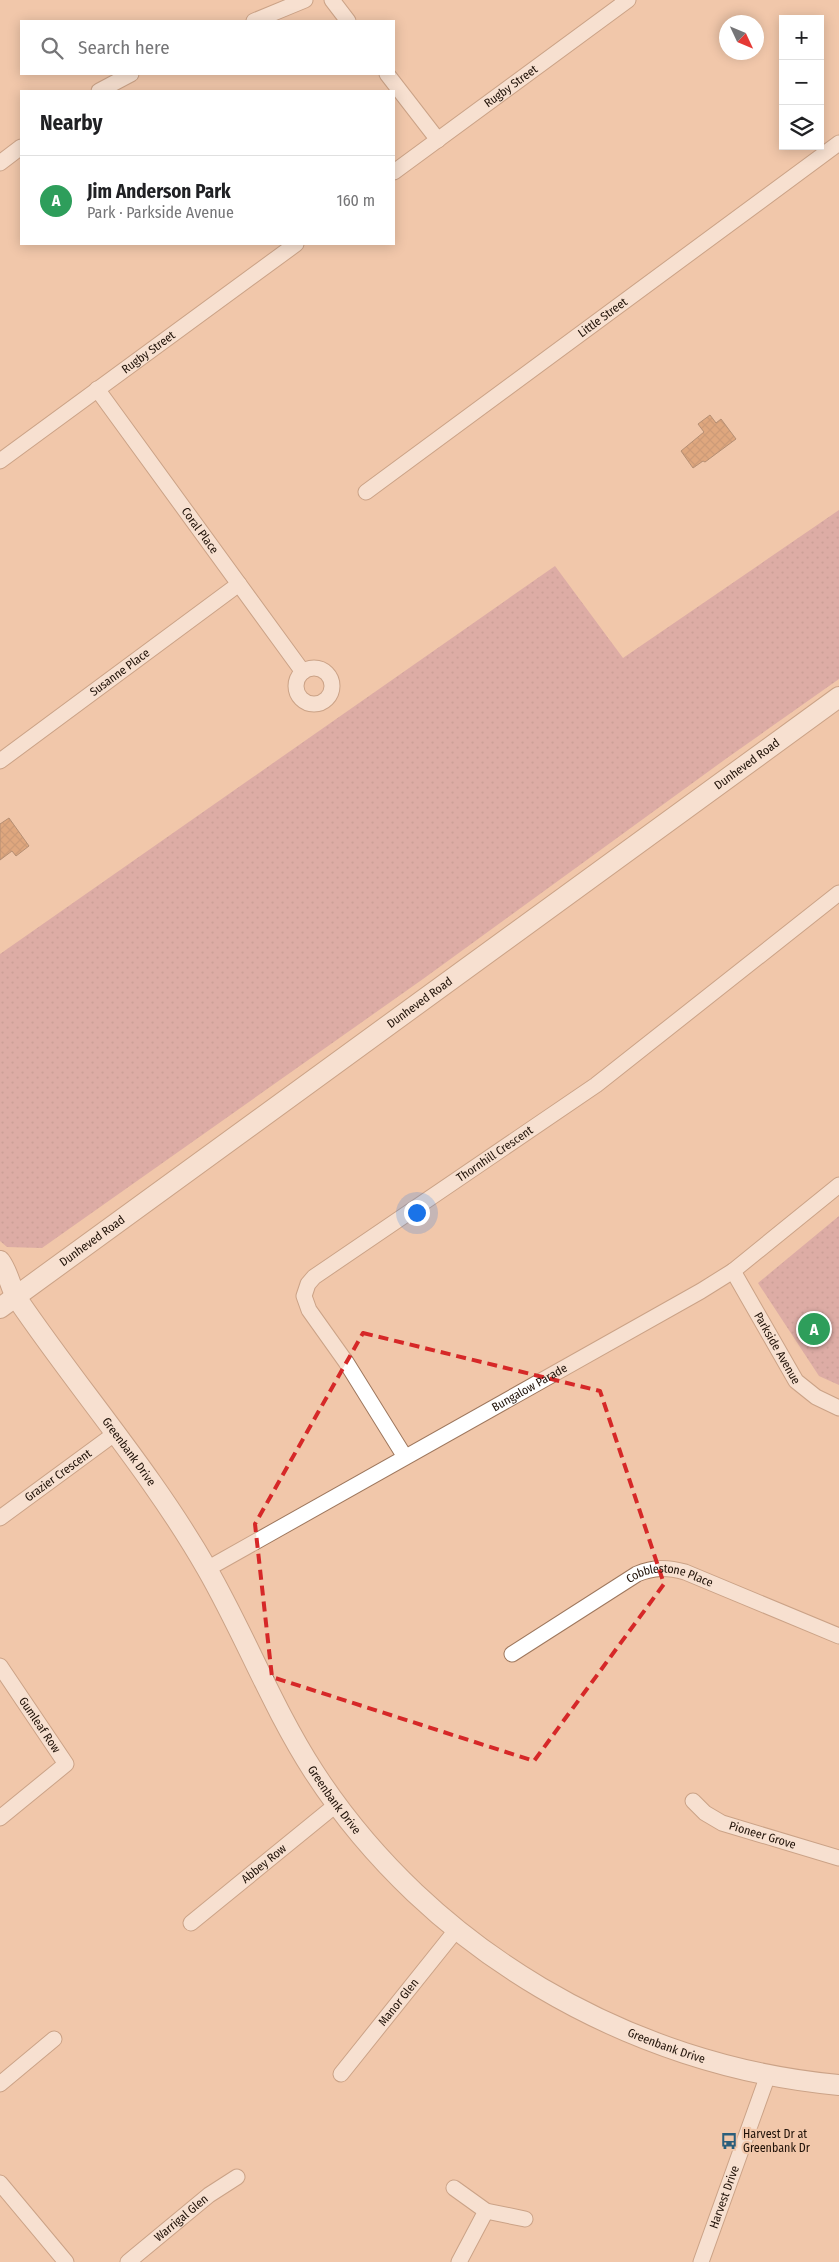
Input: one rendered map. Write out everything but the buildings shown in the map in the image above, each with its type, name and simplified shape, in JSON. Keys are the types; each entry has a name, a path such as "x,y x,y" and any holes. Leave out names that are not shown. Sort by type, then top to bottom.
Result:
{"street":[{"path":"256,20 305,0"},
{"path":"332,0 347,20"},
{"name":"Rugby Street","path":"395,171 624,1"},
{"path":"101,90 128,75"},
{"path":"389,75 438,140"},
{"name":"Little Street","path":"366,492 839,143"},
{"path":"0,163 20,148"},
{"name":"Rugby Street","path":"0,461 295,245"},
{"name":"Coral Place","path":"97,390 304,672"},
{"name":"Susanne Place","path":"0,761 239,584"},
{"name":"Dunheved Road","path":"5,1298 839,697"},
{"name":"Thornhill Crescent","path":"405,1457 346,1362 309,1310 304,1296 308,1284 314,1277 596,1085 839,893"},
{"name":"Bungalow Parade","path":"207,1569 701,1291 732,1271 839,1185"},
{"name":"Greenbank Drive","path":"0,1261 6,1269 5,1298 117,1432 155,1486 207,1569 276,1710 298,1748 337,1804 390,1867 457,1929 524,1977 596,2017 672,2049 736,2068 768,2075 839,2085"},
{"name":"Parkside Avenue","path":"732,1271 796,1381 816,1397 839,1408"},
{"name":"Grazier Crescent","path":"0,1518 117,1432"},
{"name":"Cobblestone Place","path":"512,1654 637,1574 657,1568 685,1572 839,1636"},
{"name":"Gumleaf Row","path":"0,1666 66,1764 0,1818"},
{"name":"Pioneer Grove","path":"693,1801 705,1813 722,1823 839,1858"},
{"name":"Abbey Row","path":"191,1923 337,1804"},
{"name":"Manor Glen","path":"341,2074 457,1929"},
{"path":"0,2084 54,2039"},
{"name":"Harvest Drive","path":"701,2262 768,2075"},
{"name":"Warrigal Glen","path":"128,2262 210,2195 237,2177"},
{"path":"0,2184 66,2262"},
{"path":"454,2188 486,2211 525,2219"},
{"path":"459,2262 486,2211"}],"highlighted area":[{"path":"363,1333 600,1391 664,1584 534,1761 272,1677 255,1524"}],"shaded area":[{"path":"839,510 839,679 423,979 42,1248 7,1247 0,1241 0,954 555,566 623,658"},
{"path":"839,1216 839,1385 819,1376 758,1283"}],"place":[{"name":"Jim Anderson Park","path":"814,1329"},
{"name":"Harvest Dr at Greenbank Dr","path":"729,2141"}]}
